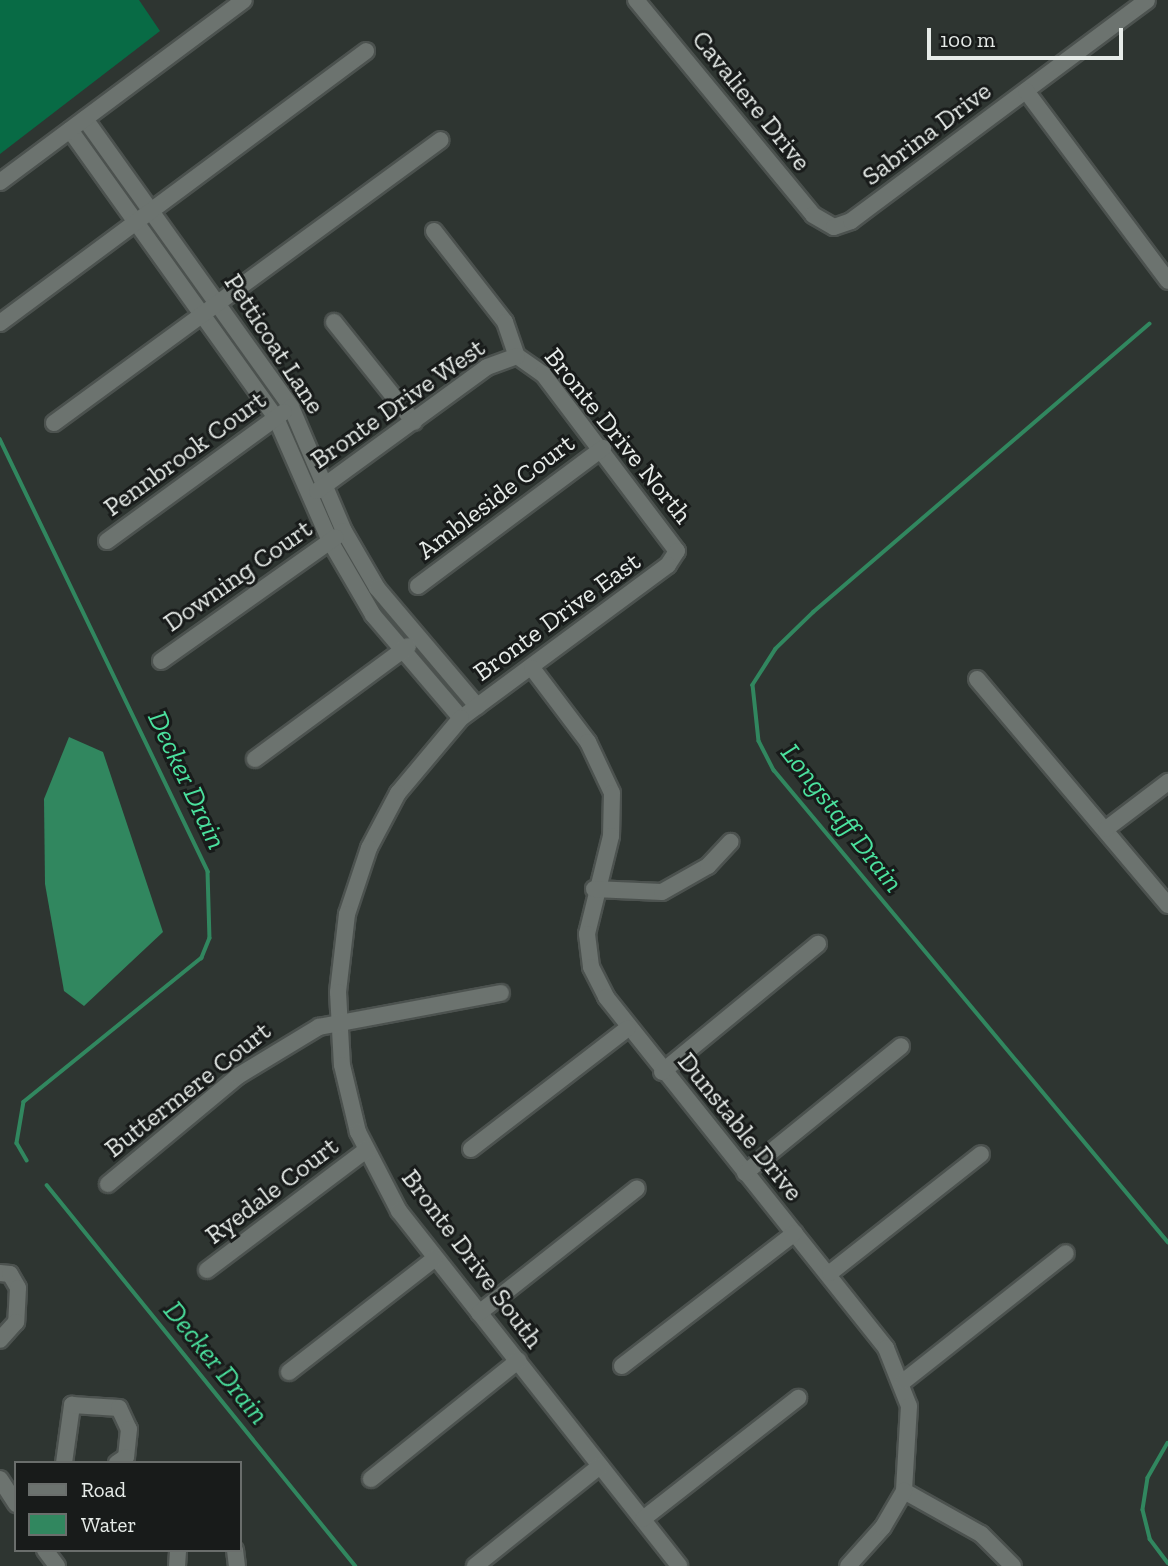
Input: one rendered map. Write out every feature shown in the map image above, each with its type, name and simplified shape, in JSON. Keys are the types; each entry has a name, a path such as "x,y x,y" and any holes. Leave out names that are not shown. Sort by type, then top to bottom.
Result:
{"street":[{"path":"0,182 244,0"},
{"name":"Cavaliere Drive","path":"636,0 813,215 834,227"},
{"name":"Sabrina Drive","path":"834,227 851,221 1147,0"},
{"path":"0,323 135,219 366,51"},
{"path":"1026,91 1168,281"},
{"name":"Petticoat Lane","path":"85,119 219,301 291,407 344,531 415,640 477,706"},
{"name":"Petticoat Lane","path":"70,130 204,312 276,418 330,541 400,651 461,718"},
{"path":"54,423 441,140"},
{"path":"434,231 505,322 517,356"},
{"path":"334,322 414,422"},
{"name":"Bronte Drive West","path":"309,496 487,367 517,356"},
{"name":"Bronte Drive North","path":"517,356 543,374 603,448 677,551"},
{"name":"Pennbrook Court","path":"107,541 291,407"},
{"name":"Ambleside Court","path":"418,586 603,448"},
{"name":"Downing Court","path":"161,661 344,531"},
{"name":"Bronte Drive East","path":"461,718 668,565 677,551"},
{"path":"255,759 415,640"},
{"name":"Dunstable Drive","path":"532,668 588,742 611,793 611,836 594,889 587,934 591,967 628,1028 830,1273 904,1381 911,1430 904,1491"},
{"path":"977,678 1168,905"},
{"name":"Bronte Drive South","path":"461,718 398,793 369,848 342,937 338,1019 347,1094 366,1150 434,1259 679,1566"},
{"path":"1106,829 1168,782"},
{"path":"594,889 662,891 708,866 730,842"},
{"path":"662,1072 818,944"},
{"path":"338,1019 501,993"},
{"name":"Buttermere Court","path":"108,1184 238,1076 338,1019"},
{"path":"471,1149 628,1028"},
{"path":"745,1173 901,1046"},
{"name":"Ryedale Court","path":"207,1270 366,1150"},
{"path":"830,1273 981,1154"},
{"path":"478,1313 637,1188"},
{"path":"622,1366 796,1233"},
{"path":"904,1381 1066,1253"},
{"path":"289,1372 434,1259"},
{"path":"0,1273 10,1274 18,1288 16,1322 0,1340"},
{"path":"371,1479 518,1361"},
{"path":"643,1520 798,1398"},
{"path":"64,1461 72,1405 119,1408 129,1429 126,1457 120,1461"},
{"path":"475,1566 600,1466"},
{"path":"848,1566 883,1527 904,1491 981,1534 1013,1566"}],"shaded area":[{"path":"0,0 139,0 160,31 0,154"}],"water":[{"path":"69,737 103,752 163,932 84,1006 64,991 45,884 44,799"}],"waterway":[{"name":"Longstaff Drain","path":"1150,324 814,612 776,649 753,685 759,741 774,770 1168,1242"},
{"name":"Decker Drain","path":"0,439 208,872 210,938 202,958 24,1102 17,1143 27,1160"},
{"name":"Decker Drain","path":"47,1185 355,1566"},
{"name":"Longstaff Drain","path":"1168,1443 1148,1478 1143,1510 1150,1539 1168,1563"}]}
